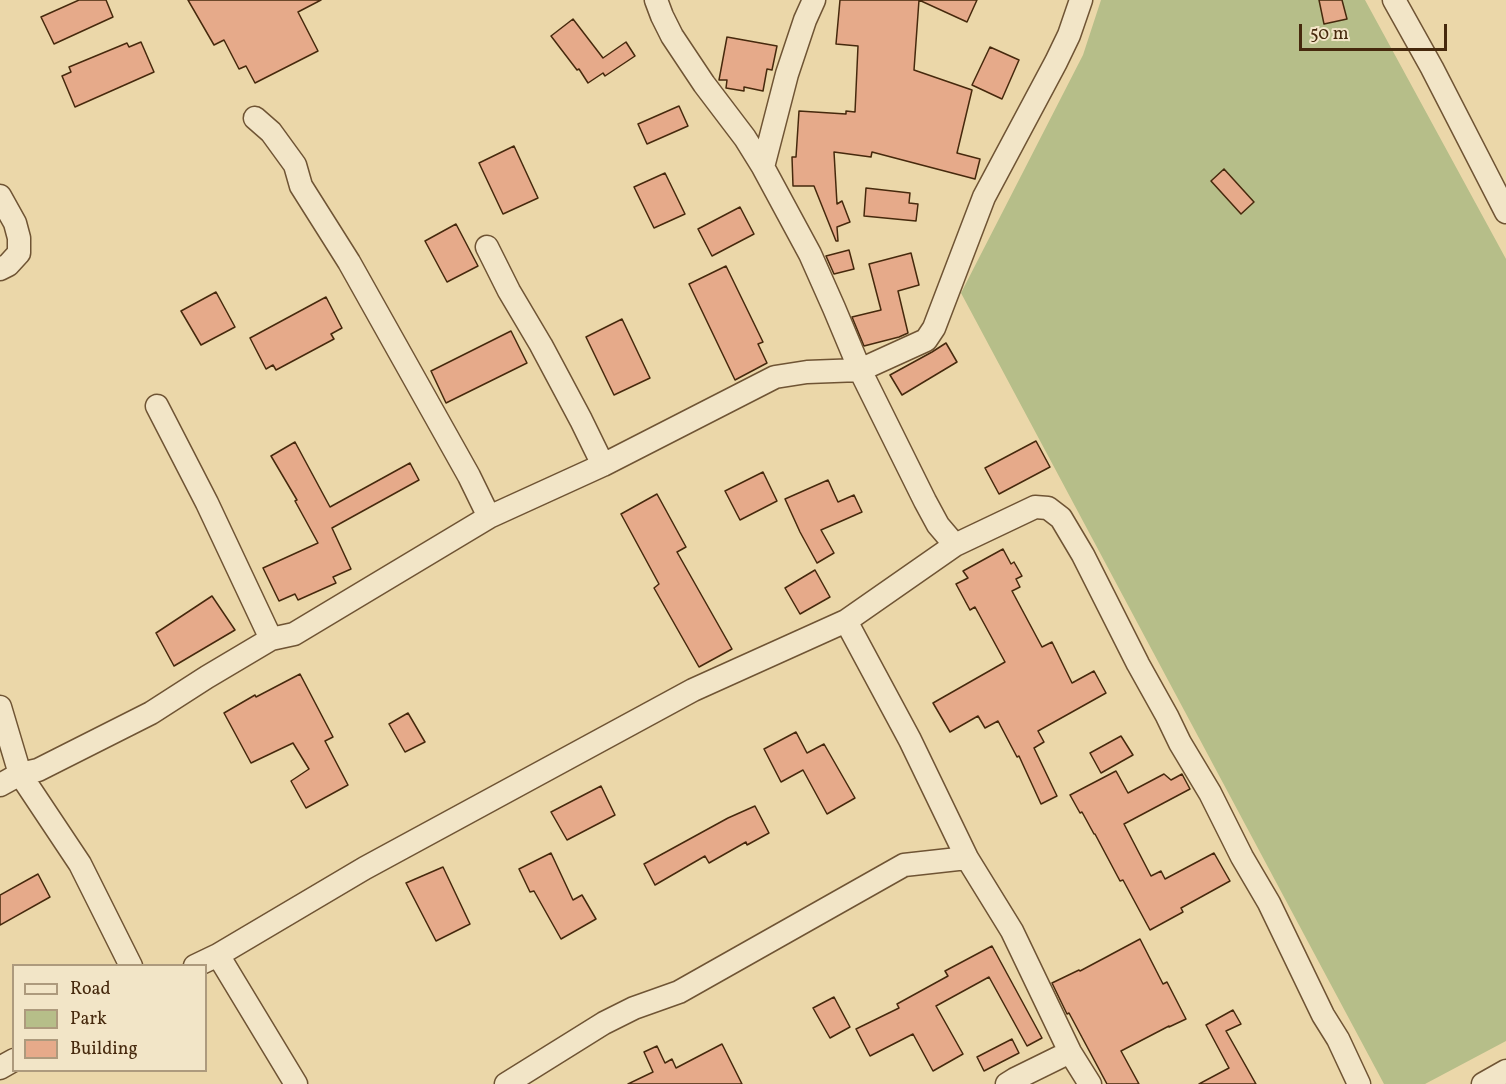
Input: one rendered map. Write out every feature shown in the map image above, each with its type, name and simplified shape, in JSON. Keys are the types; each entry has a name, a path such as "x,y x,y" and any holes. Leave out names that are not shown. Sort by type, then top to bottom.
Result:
{"street":[{"path":"656,0 672,36 763,167 810,254 860,370 925,501 938,525 955,545"},
{"path":"763,167 787,74 814,0"},
{"path":"10,779 38,770 151,713 271,639 294,633 489,517 603,465 775,377 807,372 860,370 926,340 934,328 984,197 1056,62 1069,35 1081,0"},
{"path":"1394,0 1432,68 1506,212"},
{"path":"255,117 271,132 295,165 301,186 350,262 469,476 489,517"},
{"path":"0,196 15,223 19,238 19,253 8,265 0,269"},
{"path":"487,247 603,465"},
{"path":"157,406 207,503 271,639"},
{"path":"199,964 365,868 683,696 846,621 955,545 1035,507 1048,508 1061,518 1083,555 1180,743 1210,793 1269,903 1359,1084"},
{"path":"846,621 910,740 967,858 1012,931 1071,1052 1090,1084"},
{"path":"0,707 10,779 80,864 130,964"},
{"path":"506,1084 604,1023 634,1008 679,992 904,865 967,858"},
{"path":"218,955 296,1084"},
{"path":"1007,1084 1071,1052"},
{"path":"1483,1084 1506,1071"}],"green space":[{"path":"1101,0 1365,0 1506,259 1506,1041 1425,1084 1384,1084 961,293 1083,55"}],"building":[{"path":"79,0 106,0 113,17 54,44 41,17"},
{"path":"188,0 321,0 298,12 318,51 255,83 246,66 239,69 224,40 214,45"},
{"path":"840,0 919,0 914,70 972,90 957,153 980,159 975,179 872,152 871,157 834,152 837,204 842,201 850,222 837,227 838,241 836,241 814,186 793,186 792,157 796,157 799,111 846,114 846,111 855,112 858,46 836,44"},
{"path":"919,0 977,0 967,22"},
{"path":"1319,0 1342,0 1347,19 1324,24"},
{"path":"573,19 603,58 626,42 635,56 605,76 603,73 588,83 551,36"},
{"path":"727,37 777,46 772,70 767,69 763,91 744,87 744,91 726,88 727,80 719,80"},
{"path":"141,42 154,72 75,107 62,76 71,72 69,67 127,43 129,47"},
{"path":"990,47 1019,60 1002,99 972,85"},
{"path":"679,106 688,126 647,144 638,124"},
{"path":"514,146 538,198 503,214 479,163"},
{"path":"1224,169 1254,202 1241,214 1211,181"},
{"path":"665,173 685,214 654,228 634,187"},
{"path":"866,188 910,193 909,203 918,204 916,221 864,216"},
{"path":"740,207 754,234 712,256 698,229"},
{"path":"456,224 478,266 447,282 425,241"},
{"path":"849,250 854,269 834,274 826,256"},
{"path":"911,253 919,285 898,291 908,333 864,346 852,317 881,310 869,264"},
{"path":"726,266 763,342 758,344 767,363 735,380 689,284"},
{"path":"216,292 235,327 201,345 181,311"},
{"path":"326,297 342,328 331,334 334,339 276,370 273,365 266,369 250,338"},
{"path":"622,319 650,378 614,395 586,337"},
{"path":"511,331 527,363 446,403 431,371"},
{"path":"946,343 957,362 902,395 890,375"},
{"path":"1036,441 1050,467 999,494 985,468"},
{"path":"295,442 330,507 410,463 419,480 332,528 351,569 333,577 336,583 298,600 295,594 279,601 263,568 318,543 295,501 297,500 271,456"},
{"path":"763,472 777,501 740,520 725,491"},
{"path":"828,480 838,502 854,495 862,512 821,530 834,553 817,563 785,499"},
{"path":"657,494 686,547 677,552 732,649 699,667 654,588 659,584 621,514"},
{"path":"1003,549 1011,564 1014,562 1022,576 1016,579 1020,587 1012,591 1042,647 1052,642 1072,683 1094,671 1106,693 1038,731 1044,742 1034,748 1057,796 1041,804 1019,756 1017,757 998,721 985,728 978,716 950,732 933,703 1005,662 975,607 970,610 956,584 968,578 963,571"},
{"path":"815,570 830,597 800,614 785,588"},
{"path":"212,596 235,630 174,666 156,633"},
{"path":"300,674 333,737 325,741 348,785 306,808 291,781 309,769 293,743 251,763 224,713 255,695 256,697"},
{"path":"408,713 425,742 405,752 389,724"},
{"path":"796,732 807,753 824,744 855,798 827,814 803,770 781,782 764,749"},
{"path":"1121,736 1133,755 1101,773 1090,753"},
{"path":"1116,771 1128,793 1164,774 1171,780 1182,774 1190,789 1124,824 1151,876 1161,871 1165,879 1214,853 1230,881 1181,908 1183,912 1150,930 1123,880 1120,881 1095,834 1070,795"},
{"path":"601,786 615,815 567,840 551,812"},
{"path":"755,806 769,833 747,845 746,842 709,863 705,856 655,885 644,864 728,818"},
{"path":"551,853 573,900 582,895 596,919 561,939 534,891 530,892 519,869"},
{"path":"443,867 470,924 436,941 406,883"},
{"path":"38,874 50,897 0,925 0,895"},
{"path":"1140,939 1163,984 1167,982 1186,1019 1121,1051 1139,1084 1107,1084 1052,983"},
{"path":"992,946 1042,1038 1027,1046 989,977 936,1006 963,1054 933,1071 913,1034 870,1056 856,1029 899,1008 897,1004 948,976 945,971"},
{"path":"834,997 850,1027 830,1038 813,1008"},
{"path":"1233,1010 1241,1024 1226,1031 1256,1084 1199,1084 1229,1068 1206,1025"},
{"path":"1012,1039 1019,1053 984,1071 977,1057"},
{"path":"722,1044 742,1084 628,1084 653,1072 644,1052 657,1046 665,1063 672,1059 676,1068"}]}
